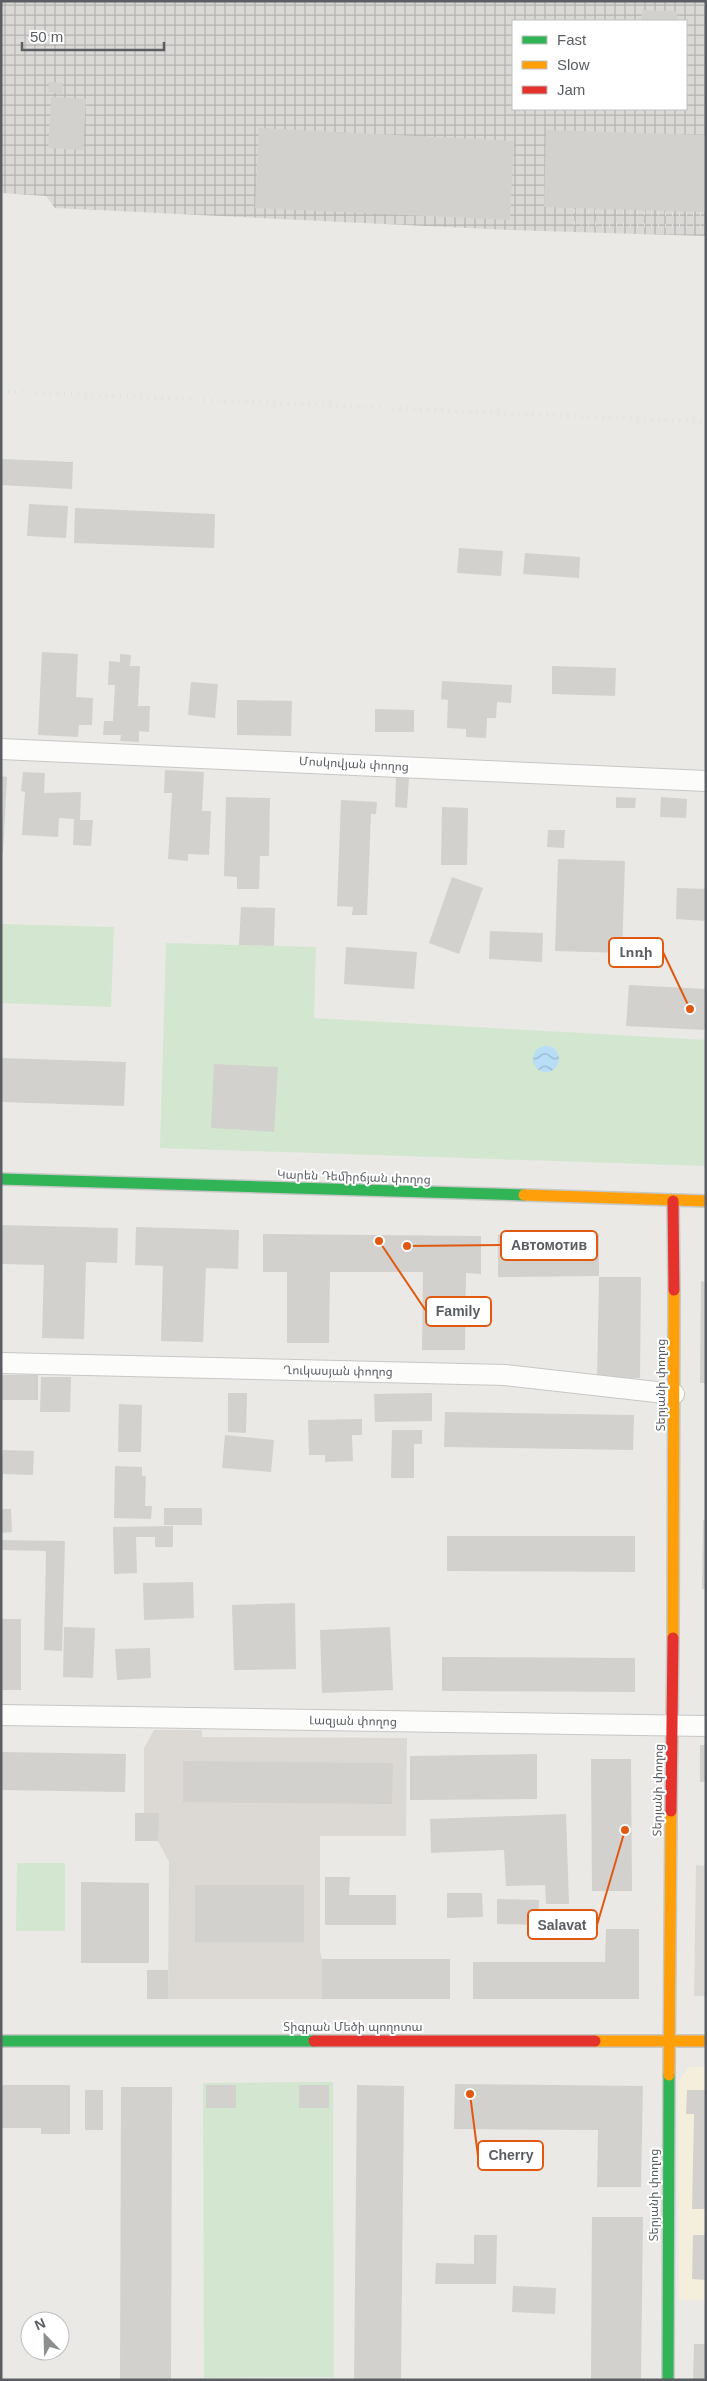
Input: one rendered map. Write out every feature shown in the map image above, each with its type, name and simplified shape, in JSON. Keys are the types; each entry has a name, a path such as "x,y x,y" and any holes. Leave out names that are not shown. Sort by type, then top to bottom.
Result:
{"street":[{"name":"Մոսկովյան փողոց","path":"1,749 706,781"},
{"name":"Կարեն Դեմիրճյան փողոց","path":"1,1179 706,1201"},
{"name":"Տերյանի փողոց","path":"668,2380 668,2040 674,1394 673,1201"},
{"name":"Ղուկասյան փողոց","path":"1,1363 505,1375 674,1394"},
{"name":"Լազյան փողոց","path":"1,1715 706,1726"},
{"name":"Տիգրան Մեծի պողոտա","path":"1,2041 706,2040"}],"shaded area":[{"path":"1,1 706,1 706,236 509,230 55,208 46,196 1,193"},
{"path":"154,1730 202,1730 202,1737 407,1738 406,1836 320,1836 322,1999 168,1999 169,1862 158,1841 158,1813 144,1813 144,1748"},
{"path":"696,1865 706,1866 706,1996 694,1996"},
{"path":"689,2067 706,2067 706,2300 679,2300 678,2082"}],"green space":[{"path":"1,924 114,927 111,1007 1,1003"},
{"path":"166,943 316,947 314,1018 706,1040 706,1166 160,1148"},
{"path":"17,1863 65,1863 65,1931 16,1931"},
{"path":"333,2082 334,2377 204,2378 203,2083"}],"water":[{"path":"546,1046 555,1050 559,1059 555,1068 546,1072 537,1068 533,1059 537,1050"}],"building":[{"path":"642,10 677,11 677,20 641,20"},
{"path":"49,82 63,83 62,94 48,92"},
{"path":"51,97 86,99 83,150 48,148"},
{"path":"259,128 514,141 510,220 255,208"},
{"path":"546,130 706,135 706,212 544,207"},
{"path":"1,459 73,462 72,489 1,485"},
{"path":"29,504 68,506 66,538 27,536"},
{"path":"75,508 215,514 214,548 74,543"},
{"path":"459,548 503,551 501,576 457,573"},
{"path":"525,553 580,557 579,578 523,574"},
{"path":"42,652 78,654 76,697 93,698 92,725 79,725 78,737 38,735"},
{"path":"120,654 131,655 130,666 140,666 138,706 150,706 149,732 139,731 139,742 120,741 121,735 103,735 104,721 113,721 115,685 108,685 109,661 120,662"},
{"path":"552,666 616,668 615,696 552,694"},
{"path":"442,681 512,685 511,703 497,702 496,718 487,718 486,738 466,737 466,729 447,728 448,700 441,699"},
{"path":"191,682 218,684 215,718 188,715"},
{"path":"237,700 292,701 291,736 237,735"},
{"path":"375,709 414,710 414,732 375,732"},
{"path":"165,770 204,772 202,811 211,811 209,855 188,854 188,861 168,859 172,793 164,793"},
{"path":"23,772 45,773 44,793 81,792 80,820 93,820 91,846 73,845 74,819 59,818 58,837 22,835 25,792 21,791"},
{"path":"1,776 7,777 3,853 1,853"},
{"path":"396,777 409,778 407,808 395,807"},
{"path":"226,797 270,798 269,856 260,856 259,889 237,889 237,877 224,876"},
{"path":"616,797 636,798 635,808 616,808"},
{"path":"661,797 687,799 686,818 660,817"},
{"path":"341,800 377,802 376,814 371,814 367,915 352,915 353,907 337,906"},
{"path":"442,807 468,808 467,865 441,865"},
{"path":"548,830 565,830 564,848 547,847"},
{"path":"558,859 625,861 622,953 555,951"},
{"path":"452,877 483,888 459,954 429,943"},
{"path":"677,888 706,889 706,921 676,919"},
{"path":"241,907 275,908 274,946 239,945"},
{"path":"490,931 543,933 542,962 489,959"},
{"path":"346,947 417,952 414,989 344,984"},
{"path":"629,985 706,989 706,1030 626,1026"},
{"path":"1,1058 126,1062 124,1106 1,1102"},
{"path":"214,1064 278,1067 274,1132 211,1128"},
{"path":"1,1225 118,1228 117,1263 86,1262 84,1339 42,1338 44,1265 1,1264"},
{"path":"136,1227 239,1230 238,1269 206,1268 203,1342 161,1341 163,1266 135,1265"},
{"path":"263,1234 481,1236 481,1274 466,1273 465,1350 422,1350 423,1272 330,1272 329,1343 287,1343 287,1272 263,1272"},
{"path":"599,1234 599,1276 498,1277 498,1235"},
{"path":"599,1277 641,1277 640,1378 597,1378"},
{"path":"701,1281 706,1282 706,1383 700,1383"},
{"path":"1,1375 38,1375 38,1400 1,1400"},
{"path":"41,1377 71,1377 70,1412 40,1412"},
{"path":"228,1393 247,1393 246,1433 228,1432"},
{"path":"432,1393 432,1421 375,1422 374,1394"},
{"path":"119,1404 142,1405 141,1452 118,1452"},
{"path":"445,1412 634,1415 633,1450 444,1447"},
{"path":"362,1419 362,1435 352,1435 353,1461 325,1462 325,1455 309,1455 308,1420"},
{"path":"392,1430 422,1430 422,1444 414,1444 414,1478 391,1478"},
{"path":"225,1435 274,1440 271,1472 222,1468"},
{"path":"3,1450 34,1451 33,1475 3,1474 3,1479 1,1479 1,1455 3,1455"},
{"path":"115,1466 142,1467 142,1476 146,1476 145,1506 152,1506 151,1519 114,1518"},
{"path":"164,1508 202,1508 202,1525 164,1525"},
{"path":"1,1509 11,1509 12,1532 1,1533"},
{"path":"703,1520 706,1520 706,1589 702,1589"},
{"path":"173,1526 173,1547 155,1547 155,1537 136,1537 137,1573 114,1574 113,1527"},
{"path":"447,1536 635,1536 635,1572 447,1571"},
{"path":"1,1540 65,1541 62,1651 44,1650 46,1551 1,1550"},
{"path":"193,1582 194,1618 144,1620 143,1583"},
{"path":"295,1603 296,1669 234,1670 232,1605"},
{"path":"1,1619 21,1619 21,1690 1,1690"},
{"path":"64,1627 95,1628 93,1678 63,1677"},
{"path":"390,1627 393,1690 322,1693 320,1630"},
{"path":"150,1648 151,1678 117,1680 115,1649"},
{"path":"442,1657 635,1658 635,1692 442,1691"},
{"path":"700,1745 706,1745 706,1782 700,1782"},
{"path":"1,1752 126,1754 125,1792 1,1790"},
{"path":"537,1754 537,1799 410,1800 410,1756"},
{"path":"591,1759 631,1759 632,1891 592,1891"},
{"path":"183,1761 393,1763 392,1804 183,1802"},
{"path":"135,1813 159,1813 158,1841 135,1841"},
{"path":"566,1814 569,1904 546,1904 545,1885 506,1886 504,1850 431,1853 430,1819"},
{"path":"325,1877 350,1877 349,1895 396,1895 396,1925 325,1925"},
{"path":"81,1882 149,1883 149,1963 81,1963"},
{"path":"195,1885 304,1885 304,1942 195,1942"},
{"path":"447,1893 482,1893 483,1917 447,1918"},
{"path":"497,1899 539,1900 538,1925 497,1924"},
{"path":"606,1929 639,1929 639,1999 473,1999 473,1962 605,1962"},
{"path":"322,1959 450,1959 450,1999 322,1999"},
{"path":"147,1970 168,1970 168,1999 147,1999"},
{"path":"455,2084 643,2086 641,2187 597,2187 598,2130 454,2129"},
{"path":"1,2085 70,2085 70,2134 41,2134 41,2128 1,2128"},
{"path":"206,2085 236,2085 236,2108 206,2108"},
{"path":"299,2085 329,2085 329,2108 299,2108"},
{"path":"357,2085 404,2086 401,2380 354,2380"},
{"path":"121,2087 172,2087 171,2380 120,2380"},
{"path":"85,2090 103,2090 103,2130 85,2130"},
{"path":"687,2090 706,2090 706,2209 692,2209 694,2114 686,2114"},
{"path":"592,2217 643,2217 641,2380 591,2380"},
{"path":"474,2235 497,2235 496,2284 435,2284 436,2263 474,2264"},
{"path":"693,2235 706,2235 706,2280 692,2279"},
{"path":"513,2286 556,2288 555,2314 512,2312"},
{"path":"694,2344 706,2344 706,2380 693,2380"}],"railway":[{"path":"698,1 706,4"},
{"path":"574,211 706,215"},
{"path":"574,223 706,227"},
{"path":"1,391 706,422"}],"traffic: fast":[{"path":"1,1179 524,1195"},
{"path":"1,2041 314,2041"},
{"path":"668,2380 669,2075"}],"traffic: slow":[{"path":"524,1195 706,1201"},
{"path":"673,1638 674,1290"},
{"path":"669,2075 671,1811"},
{"path":"595,2041 706,2041"}],"traffic: jam":[{"path":"673,1201 674,1290"},
{"path":"671,1811 673,1638"},
{"path":"314,2041 595,2041"}],"place":[{"name":"Լոռի","path":"690,1009"},
{"name":"Family","path":"379,1241"},
{"name":"Автомотив","path":"407,1246"},
{"name":"Salavat","path":"625,1830"},
{"name":"Cherry","path":"470,2094"}]}
